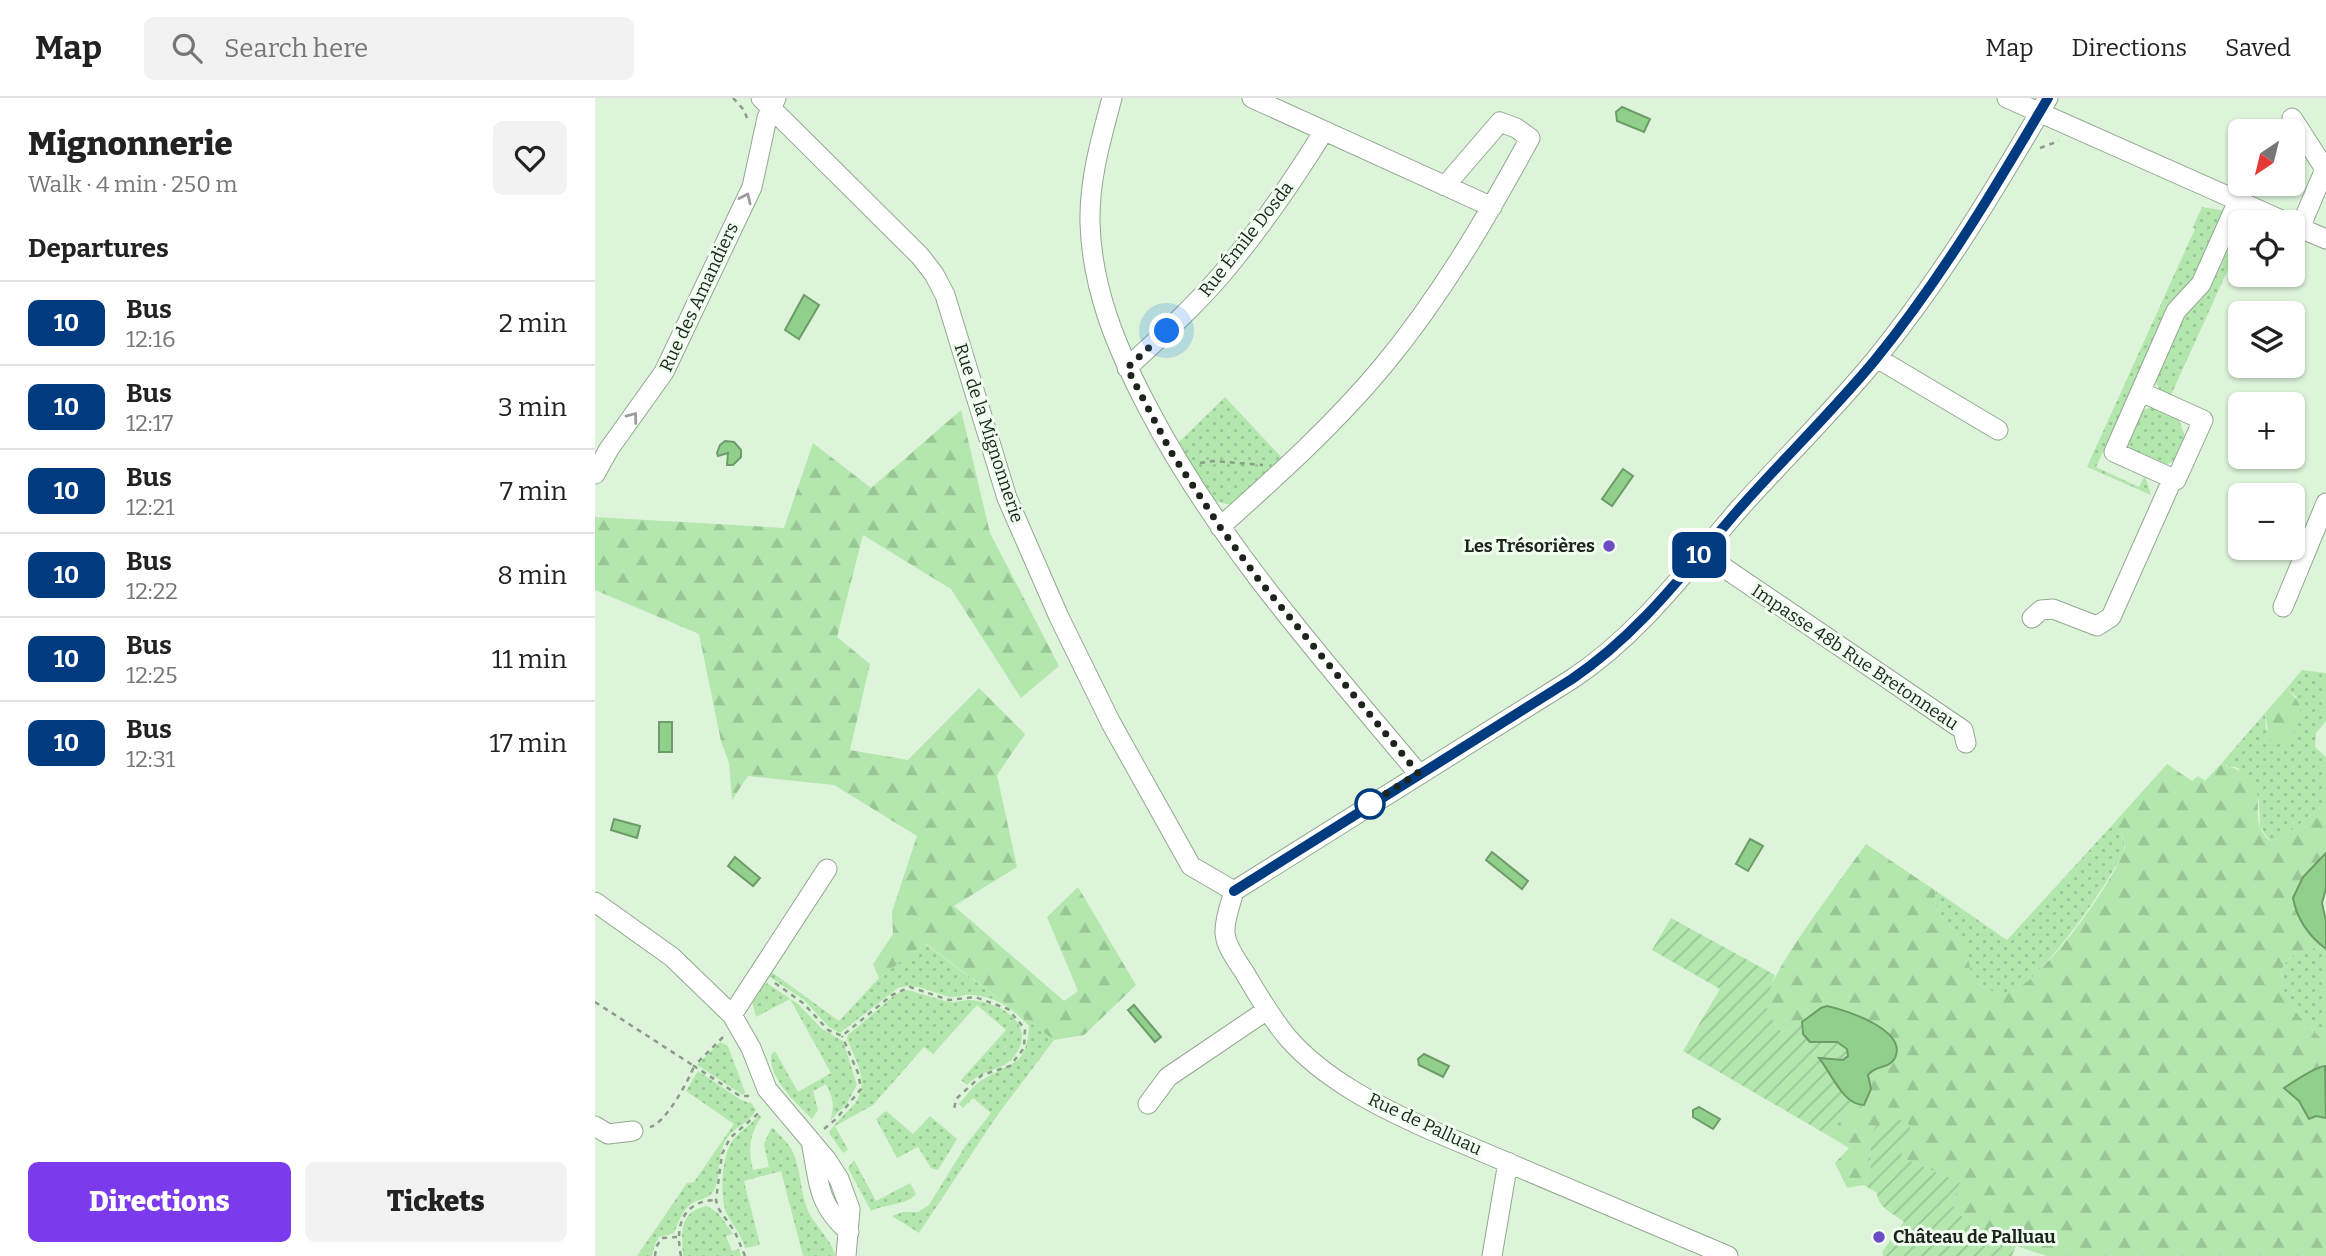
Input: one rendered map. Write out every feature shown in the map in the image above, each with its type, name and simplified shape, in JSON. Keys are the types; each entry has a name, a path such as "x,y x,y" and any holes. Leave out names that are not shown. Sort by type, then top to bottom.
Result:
{"street":[{"path":"1112,98 1093,179 1091,236 1102,302 1127,368 1171,452 1220,527 1268,590 1418,773"},
{"path":"1104,131 1124,98"},
{"path":"1252,98 1492,207"},
{"path":"2007,98 2044,105 2259,210"},
{"name":"Rue des Amandiers","path":"595,474 609,449 650,394 672,356 752,187 769,101"},
{"name":"Rue de la Mignonnerie","path":"769,101 920,256 934,274 944,295 1007,498 1059,617 1111,723 1191,866 1234,891"},
{"path":"1234,891 1596,663 1622,642 1877,358 1918,304 2044,105"},
{"path":"2293,118 2325,169 2302,210"},
{"path":"1220,527 1329,425 1382,368 1417,322 1492,207 1530,138 1500,122 1445,186"},
{"name":"Rue Émile Dosda","path":"1127,368 1187,312 1248,242 1288,189 1324,131"},
{"path":"2141,392 2203,421 2176,480 2114,452 2176,311 2201,284 2238,201"},
{"path":"2305,230 2326,240"},
{"path":"1877,358 1998,430"},
{"path":"2032,618 2041,610 2053,609 2097,625 2111,617 2173,478"},
{"path":"2283,607 2326,503"},
{"name":"Impasse 48b Rue Bretonneau","path":"1701,552 1963,730 1966,743"},
{"path":"731,1015 827,869"},
{"name":"Rue de Palluau","path":"1234,891 1225,932 1230,948 1267,1010 1301,1051 1342,1083 1384,1109 1728,1256"},
{"path":"595,902 672,957 731,1015 751,1048 767,1089 810,1140 815,1176 826,1206 835,1219 849,1227 846,1256"},
{"path":"1148,1104 1168,1077 1267,1010"},
{"path":"595,1126 608,1134 633,1131"},
{"path":"1492,1256 1508,1162"}],"path":[{"path":"2040,148 2059,140"},
{"path":"1184,471 1198,463 1213,461 1263,465 1276,476"},
{"path":"756,975 776,984 803,1003 828,1030 842,1036 859,1073 861,1089 836,1119 810,1140"},
{"path":"842,1036 893,995 909,987 949,1000 975,997 1008,1009 1025,1029 1024,1048 1010,1066 982,1075 956,1099 954,1110"},
{"path":"595,1002 740,1096 751,1096"},
{"path":"633,1131 655,1126 690,1077 694,1066 725,1034"},
{"path":"745,1256 735,1232 718,1208 716,1200 722,1154 730,1138 761,1111"},
{"path":"681,1256 677,1237 680,1221 689,1210 701,1203 716,1200"},
{"path":"655,1256 656,1247 662,1238 677,1237"}],"green space":[{"path":"2202,207 2226,211 2196,275 2163,317 2096,467 2139,487 2145,476 2151,495 2087,467 2195,229 2193,227"},
{"path":"2228,250 2228,269 2171,395 2159,389 2155,379 2183,317 2216,276"},
{"path":"1225,397 1284,460 1234,506 1212,500 1178,443"},
{"path":"2151,407 2179,420 2186,439 2177,460 2157,468 2136,458 2123,440 2135,414"},
{"path":"961,410 990,533 1059,666 1021,698 951,589 863,535 837,637 870,664 850,750 908,760 979,688 1025,734 997,775 1017,867 954,906 1064,1001 1078,991 1047,917 1078,887 1136,985 1084,1035 1054,1040 925,943 879,978 873,964 893,934 892,912 917,836 834,785 748,776 732,800 729,763 721,741 699,634 595,590 595,517 784,528 813,443 871,488"},
{"path":"2302,670 2326,673 2326,721 2316,733 2315,747 2326,757 2326,804 2281,838 2270,841 2260,827 2259,801 2238,768 2221,764 2265,713 2266,731 2297,697 2286,689"},
{"path":"2286,689 2298,702 2301,715 2292,735 2286,742 2278,744 2269,738 2265,713"},
{"path":"2167,764 2192,781 2198,776 2205,781 2221,764 2240,771 2251,780 2256,789 2258,820 2270,841 2281,838 2326,804 2326,853 2303,877 2293,898 2302,924 2322,947 2300,952 2287,961 2281,973 2289,1002 2299,1016 2326,1042 2326,1256 2047,1256 1988,1237 1973,1229 1952,1205 1959,1182 1907,1160 1902,1155 1901,1149 1910,1134 1870,1136 1871,1168 1864,1185 1847,1188 1835,1163 1849,1148 1829,1136 1843,1116 1868,1097 1868,1075 1872,1070 1886,1066 1798,1025 1789,1032 1781,1031 1768,1015 1765,1003 1778,972 1792,949 1866,844 1936,891 1939,912 1962,940 1975,980 1991,991 2009,992 2028,981 2044,966 2093,904 2125,848 2115,822"},
{"path":"2115,822 2124,842 2123,854 2087,911 2057,950 2023,986 2014,991 1998,993 1979,984 1971,972 1964,945 1936,906 1936,891 2007,940"},
{"path":"1671,918 1775,975 1767,1004 1770,1016 1781,1031 1788,1032 1802,1022 1801,1030 1814,1042 1836,1042 1847,1049 1848,1056 1843,1060 1821,1058 1844,1094 1856,1104 1864,1105 1843,1117 1829,1136 1683,1051 1720,989 1652,950"},
{"path":"924,943 1054,1040 996,1117 919,1233 892,1216 903,1212 918,1212 929,1205 966,1145 991,1113 973,1098 963,1108 959,1104 979,1082 1018,1060 1026,1047 1029,1026 1011,1009 989,998 969,995 951,997 905,986 898,988 840,1033 829,1027 804,1000 767,975 769,970 839,1021 879,978"},
{"path":"2322,947 2326,949 2326,1042 2299,1016 2289,1002 2281,973 2287,961 2300,952"},
{"path":"767,983 798,1004 822,1029 843,1041 857,1085 847,1103 830,1121 833,1102 826,1084 813,1091 818,1110 812,1119 785,1090 774,1073 771,1055 775,1051 798,1092 831,1073 790,999 756,1017 751,997"},
{"path":"907,990 949,1002 970,1000 994,1005 1013,1017 1019,1026 1022,1035 1020,1046 1013,1058 1003,1065 967,1085 961,1080 1006,1030 977,1005 933,1054 924,1047 873,1105 835,1126 848,1150 843,1153 829,1133 857,1100 862,1083 848,1035 896,994"},
{"path":"720,1042 728,1046 745,1092 743,1095 697,1065"},
{"path":"698,1071 741,1100 751,1103 756,1110 726,1140 713,1192 687,1208 674,1233 659,1237 652,1256 637,1256 687,1183 694,1182 734,1124 686,1091"},
{"path":"886,1111 913,1134 930,1116 957,1139 938,1170 931,1168 918,1147 897,1158 876,1119"},
{"path":"759,1115 761,1117 751,1143 753,1170 769,1167 764,1144 772,1127 794,1154 806,1207 835,1256 803,1256 781,1171 744,1181 760,1245 745,1248 725,1207 722,1188 724,1168 731,1143"},
{"path":"1896,1119 1907,1122 1910,1127 1910,1134 1901,1149 1902,1155 1907,1160 1960,1182 1952,1205 1973,1229 2016,1246 2012,1256 1883,1256 1882,1252 1904,1222 1883,1206 1877,1193 1864,1185 1871,1168 1870,1136 1877,1125"},
{"path":"854,1160 876,1201 910,1183 916,1194 907,1200 871,1211 848,1168"},
{"path":"707,1206 718,1213 733,1234 726,1236 732,1251 739,1249 741,1256 683,1256 686,1218"}],"shaded area":[{"path":"1622,107 1650,119 1644,132 1617,121 1616,112"},
{"path":"804,295 819,305 799,339 785,330"},
{"path":"725,441 734,442 741,450 741,457 733,465 727,465 728,453 718,456 717,453"},
{"path":"1623,469 1633,476 1612,506 1602,499"},
{"path":"659,722 672,722 672,752 659,752"},
{"path":"614,819 640,826 637,838 611,830"},
{"path":"1750,839 1763,846 1748,871 1736,864"},
{"path":"1492,852 1528,881 1522,889 1486,860"},
{"path":"2326,853 2326,888 2322,903 2326,921 2326,949 2305,927 2293,898 2303,877"},
{"path":"735,857 760,878 753,886 728,866"},
{"path":"1134,1005 1161,1037 1155,1042 1128,1010"},
{"path":"1827,1006 1873,1023 1893,1039 1897,1048 1892,1061 1868,1075 1871,1089 1864,1105 1857,1104 1844,1094 1819,1058 1843,1060 1848,1056 1847,1049 1837,1042 1810,1042 1803,1034 1802,1022"},
{"path":"1424,1054 1449,1066 1443,1077 1419,1065 1418,1059"},
{"path":"2325,1066 2326,1118 2316,1116 2309,1119 2299,1101 2284,1088"},
{"path":"1699,1107 1720,1119 1713,1129 1693,1117 1693,1110"}],"bus line":[{"name":"10","path":"1234,891 1418,773 1572,679 1622,642 1877,358 1918,304 2014,156 2048,98"}],"place":[{"name":"Les Trésorières","path":"1609,546"},
{"name":"Château de Palluau","path":"1879,1237"}],"route":[{"path":"1167,331 1127,368 1171,452 1220,527 1259,580 1418,773 1370,804"}]}
